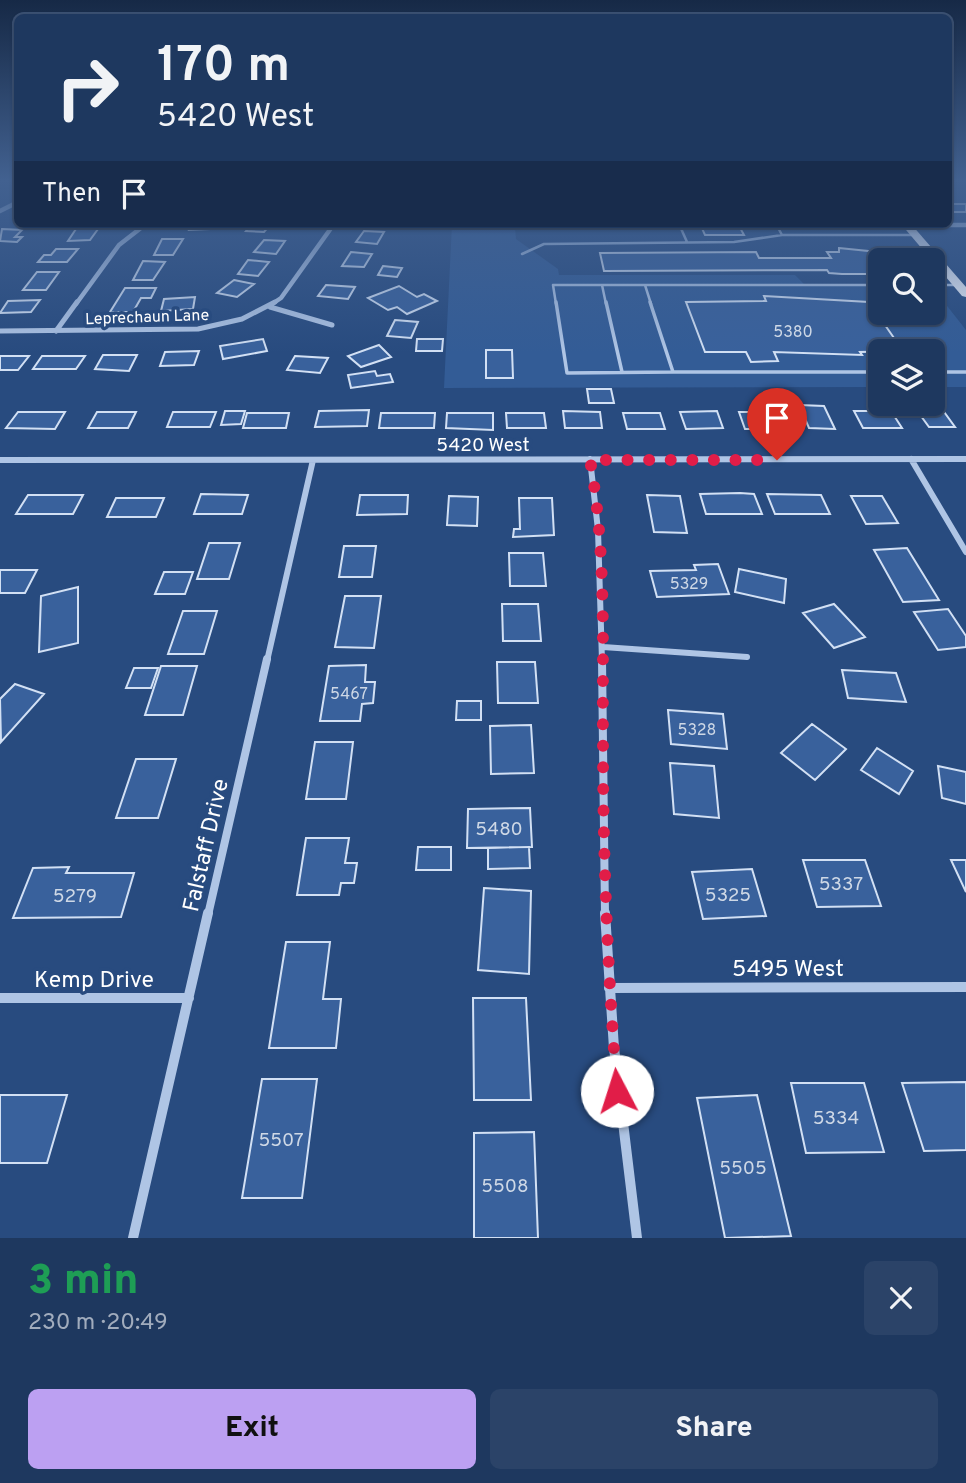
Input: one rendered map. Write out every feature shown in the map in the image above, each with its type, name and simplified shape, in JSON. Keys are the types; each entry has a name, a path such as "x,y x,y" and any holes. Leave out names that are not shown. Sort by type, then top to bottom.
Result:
{"main road":[{"path":"917,238 966,294"}],"street":[{"path":"56,331 119,245 128,238"},
{"name":"Leprechaun Lane","path":"0,331 194,330 240,320 270,307 293,284 325,238"},
{"path":"270,307 332,325"},
{"name":"5420 West","path":"0,460 966,459"},
{"name":"Falstaff Drive","path":"133,1238 313,460"},
{"path":"590,460 597,499 603,647 603,861 609,988 617,1091 637,1238"},
{"path":"911,460 966,552"},
{"path":"603,647 747,657"},
{"name":"5495 West","path":"609,988 966,987"},
{"name":"Kemp Drive","path":"0,998 189,998"}],"lane":[{"path":"685,238 687,242"},
{"path":"522,254 544,244 745,241 765,238"},
{"path":"868,285 553,285 567,373 868,372"},
{"path":"602,285 622,372"},
{"path":"645,285 673,372"},
{"path":"945,285 958,285"},
{"path":"945,372 966,372"}],"shaded area":[{"path":"451,238 516,238 558,269 559,275 795,275 804,284 868,284 868,325 945,325 945,303 966,330 966,387 945,387 945,339 868,339 868,387 444,388"}],"building":[{"path":"1,238 21,238 17,242 0,241"},
{"path":"70,238 92,238 90,240 68,241"},
{"path":"359,238 381,238 377,244 356,242"},
{"path":"162,239 183,239 173,255 154,255"},
{"path":"264,240 285,241 276,254 254,252"},
{"path":"839,248 868,251 868,274 829,273 827,270 604,271 600,253 756,252 759,258 831,258 827,252 839,252"},
{"path":"56,249 78,249 67,262 38,262 44,255 51,255"},
{"path":"351,252 372,254 364,267 342,266"},
{"path":"248,260 269,262 258,276 238,274"},
{"path":"143,261 165,262 153,280 133,280"},
{"path":"383,266 402,268 397,277 378,275"},
{"path":"37,272 59,272 46,290 23,290"},
{"path":"234,280 254,284 237,297 217,293"},
{"path":"326,285 355,287 348,299 318,296"},
{"path":"399,286 417,297 424,294 437,301 407,314 397,307 388,310 368,298"},
{"path":"125,288 156,288 151,298 141,298 133,312 110,312"},
{"path":"764,296 868,302 868,325 885,325 895,339 868,339 868,352 860,352 862,355 774,352 778,361 751,362 746,352 705,352 686,302 766,301"},
{"path":"195,297 193,309 161,311 164,299"},
{"path":"40,300 31,312 0,313 8,301"},
{"path":"395,320 418,322 411,338 387,336"},
{"path":"263,339 267,351 223,359 220,346"},
{"path":"417,339 443,339 442,351 416,351"},
{"path":"379,345 391,357 361,367 348,356"},
{"path":"486,350 512,350 513,378 486,378"},
{"path":"199,351 194,365 160,366 165,352"},
{"path":"103,355 137,355 129,371 95,369"},
{"path":"0,356 29,356 18,370 0,370"},
{"path":"42,356 85,356 76,369 33,369"},
{"path":"295,356 328,358 320,373 287,370"},
{"path":"375,371 377,376 390,374 393,382 351,388 348,375"},
{"path":"587,389 611,389 614,403 589,403"},
{"path":"799,405 824,406 835,429 809,428"},
{"path":"369,410 367,426 315,427 319,411"},
{"path":"225,411 245,411 241,424 221,425"},
{"path":"563,411 600,412 602,428 565,428"},
{"path":"717,411 723,428 686,429 680,412"},
{"path":"854,411 868,411 868,416 894,416 902,428 863,428"},
{"path":"18,412 65,412 55,429 6,428"},
{"path":"97,412 136,412 128,428 88,428"},
{"path":"173,412 216,412 210,427 167,427"},
{"path":"739,412 776,412 783,429 745,429"},
{"path":"247,413 289,413 286,428 243,428"},
{"path":"381,413 435,413 434,428 379,428"},
{"path":"447,413 493,413 493,430 446,428"},
{"path":"506,413 544,413 546,428 507,428"},
{"path":"623,413 660,413 665,429 627,429"},
{"path":"945,413 955,427 929,427 921,416 945,416"},
{"path":"201,494 248,495 242,514 194,514"},
{"path":"700,494 754,494 762,514 706,514"},
{"path":"767,494 821,495 830,514 775,514"},
{"path":"28,495 83,495 73,514 16,514"},
{"path":"360,495 408,495 407,514 357,515"},
{"path":"647,495 680,496 687,533 654,532"},
{"path":"449,496 478,497 477,526 447,525"},
{"path":"851,496 882,496 898,523 866,524"},
{"path":"116,498 164,498 156,517 107,517"},
{"path":"519,498 552,498 554,535 513,537 514,529 520,529"},
{"path":"209,543 240,543 229,579 197,579"},
{"path":"344,546 376,546 372,577 339,577"},
{"path":"907,548 939,600 903,602 874,550"},
{"path":"509,553 543,553 546,586 510,586"},
{"path":"718,564 729,594 657,597 650,571 696,570 694,565"},
{"path":"739,569 786,579 784,603 735,592"},
{"path":"0,570 37,570 25,593 0,593"},
{"path":"164,572 193,572 185,594 155,594"},
{"path":"78,587 78,643 39,652 41,596"},
{"path":"345,596 381,596 374,648 335,647"},
{"path":"502,604 538,604 541,641 503,641"},
{"path":"834,604 865,637 834,648 803,613"},
{"path":"948,609 966,636 966,647 938,650 914,612"},
{"path":"183,611 217,611 204,654 168,654"},
{"path":"497,662 535,662 538,703 498,703"},
{"path":"366,665 365,682 375,682 373,703 362,704 360,721 320,721 329,666"},
{"path":"161,666 197,666 183,715 145,715"},
{"path":"134,668 158,668 151,688 126,688"},
{"path":"842,670 896,673 906,702 848,698"},
{"path":"15,684 44,694 1,742 0,699"},
{"path":"457,701 481,701 481,720 456,720"},
{"path":"668,710 723,714 727,749 671,744"},
{"path":"812,724 846,749 815,780 781,753"},
{"path":"531,725 534,773 491,774 490,726"},
{"path":"315,742 353,742 346,799 306,799"},
{"path":"877,748 913,771 899,794 861,770"},
{"path":"136,759 176,759 158,818 116,818"},
{"path":"670,763 714,766 719,818 674,814"},
{"path":"938,766 966,772 966,804 942,798"},
{"path":"530,808 532,847 467,848 468,809"},
{"path":"306,838 349,838 345,863 357,863 354,883 341,883 339,895 297,895"},
{"path":"418,847 451,847 451,870 416,870"},
{"path":"529,847 530,868 488,869 488,848"},
{"path":"803,860 865,860 881,906 817,907"},
{"path":"951,860 966,860 966,892"},
{"path":"69,867 66,873 134,873 121,917 13,918 33,868"},
{"path":"752,869 766,916 703,919 692,872"},
{"path":"484,888 531,891 529,974 478,970"},
{"path":"286,942 330,942 323,999 341,999 336,1048 269,1048"},
{"path":"473,998 526,998 531,1100 474,1100"},
{"path":"262,1079 317,1079 302,1198 242,1198"},
{"path":"966,1082 966,1150 924,1151 902,1083"},
{"path":"791,1083 864,1083 884,1152 806,1153"},
{"path":"0,1095 67,1095 47,1163 0,1163"},
{"path":"757,1095 791,1236 725,1238 697,1098"},
{"path":"534,1132 538,1238 474,1238 474,1133"}],"route":[{"path":"617,1091 603,861 600,554 597,499 590,460 777,460"}]}
